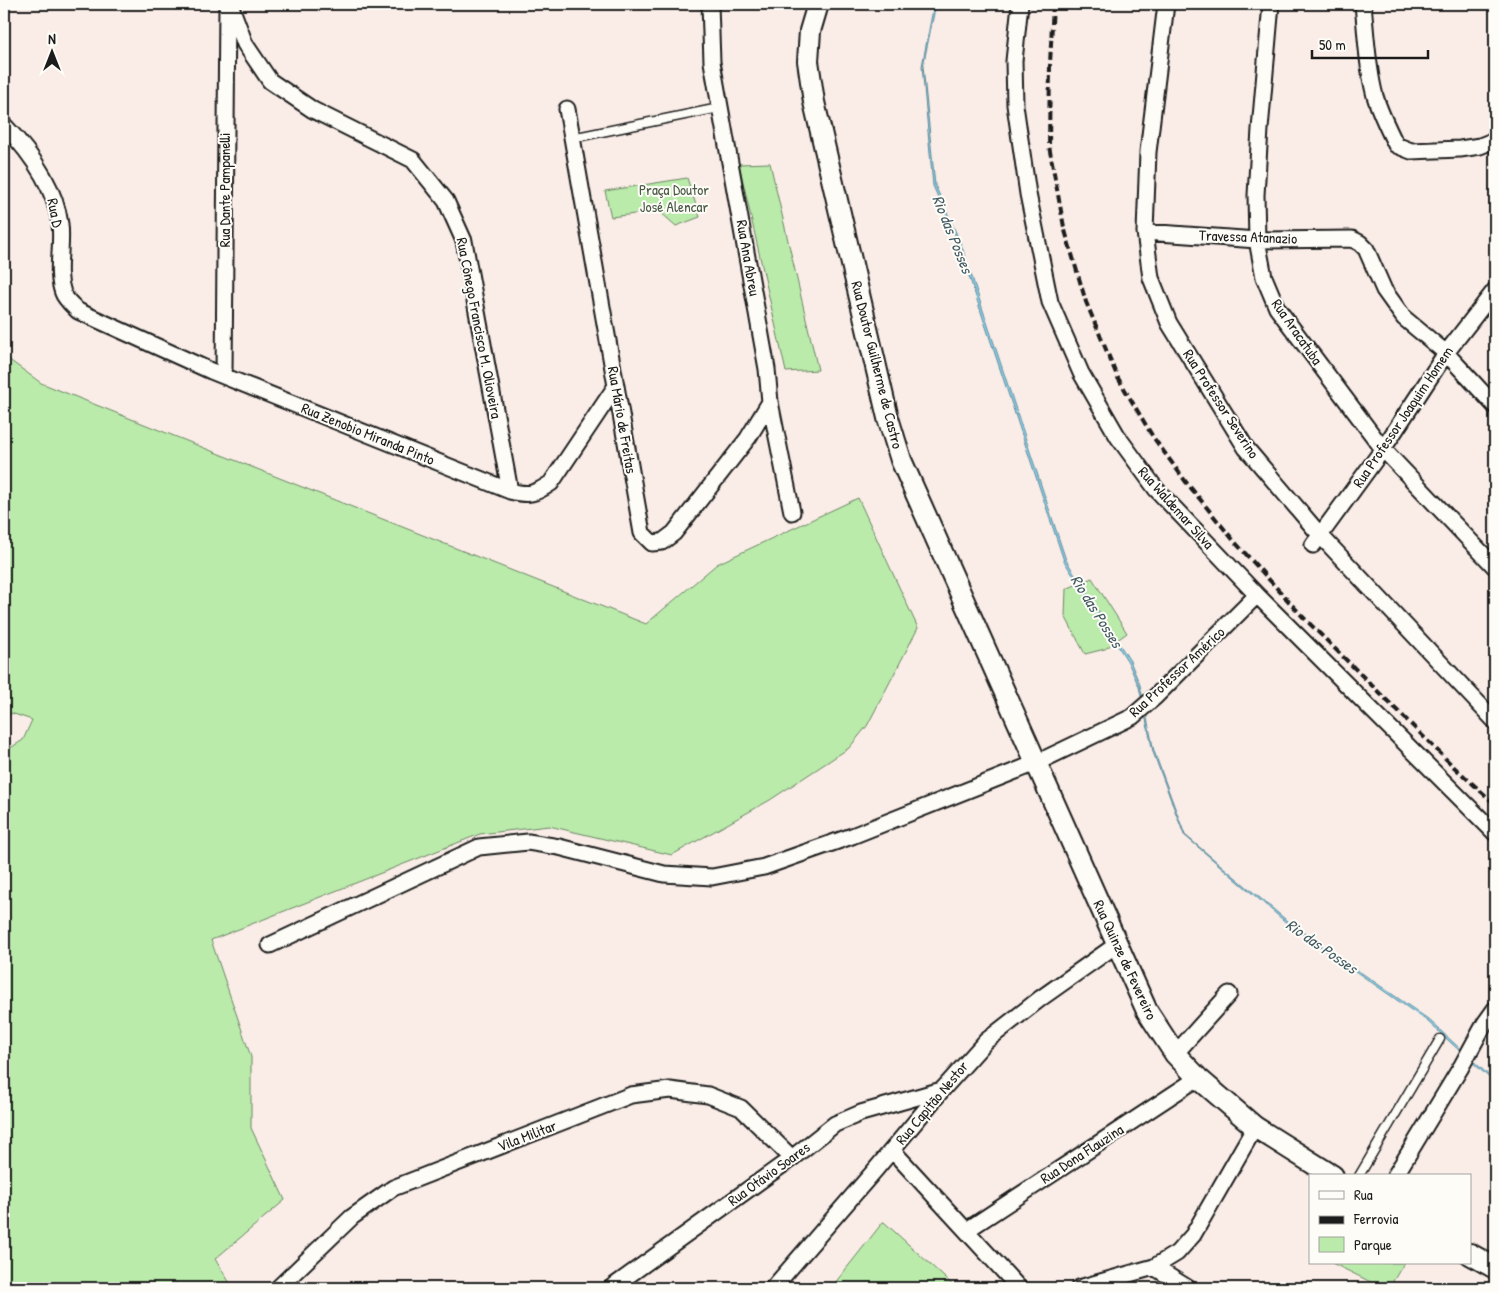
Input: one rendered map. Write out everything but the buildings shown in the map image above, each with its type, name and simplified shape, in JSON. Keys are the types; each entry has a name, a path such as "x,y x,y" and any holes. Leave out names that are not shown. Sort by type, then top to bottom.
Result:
{"main road":[{"name":"Rua Doutor Guilherme de Castro","path":"818,4 810,30 808,61 814,102 888,418 901,460 1036,763"},
{"name":"Rua Quinze de Fevereiro","path":"1036,763 1147,1011 1175,1054 1198,1078 1256,1127 1330,1174"},
{"path":"1472,1255 1495,1268"}],"street":[{"name":"Rua Dante Pampanelli","path":"224,376 229,4"},
{"name":"Rua Cônego Francisco M. Olioveira","path":"229,4 245,44 270,81 313,110 413,160 446,201 464,242 510,491"},
{"name":"Rua Ana Abreu","path":"710,4 712,62 719,108 768,369 770,402 792,512"},
{"name":"Rua Waldemar Silva","path":"1020,4 1014,61 1015,105 1028,194 1050,302 1081,373 1118,437 1156,489 1257,595 1495,832"},
{"name":"Rua Professor Severino","path":"1166,4 1148,152 1145,232 1150,278 1169,323 1246,448 1316,540 1495,721"},
{"name":"Rua Aracatuba","path":"1271,4 1256,195 1257,240 1264,278 1277,308 1383,448 1495,567"},
{"path":"1362,4 1369,69 1375,96 1383,119 1396,145 1411,152 1460,149 1480,146 1495,140"},
{"name":"Rua Mário de Freitas","path":"567,109 642,533 652,543 662,542 674,533 748,438 770,402"},
{"name":"Rua D","path":"4,125 20,143 50,188 60,224 59,269 63,295 78,311"},
{"path":"1480,146 1495,152"},
{"name":"Travessa Atanazio","path":"1145,232 1257,240 1352,239 1366,249 1384,290 1404,318 1446,353"},
{"name":"Rua Professor Joaquim Homem","path":"1316,540 1383,448 1446,353 1495,290"},
{"name":"Rua Zenobio Miranda Pinto","path":"78,311 224,376 510,491 525,495 540,491 551,483 616,386"},
{"path":"1446,353 1495,406"},
{"name":"Rua Professor Américo","path":"270,946 479,847 528,842 664,874 712,876 764,867 852,836 1036,763 1132,717 1156,696 1257,595"},
{"name":"Rua Capitão Nestor","path":"773,1288 986,1041 1041,998 1116,945"},
{"path":"1175,1054 1229,994"},
{"path":"1396,1174 1461,1067 1474,1041 1490,1026 1495,1009"},
{"name":"Rua Dona Flauzina","path":"967,1230 1198,1078"},
{"name":"Vila Militar","path":"278,1288 352,1217 393,1188 631,1095 670,1090 708,1095 741,1108 792,1158"},
{"name":"Rua Otávio Soares","path":"611,1288 792,1158 835,1124 861,1113 942,1090"},
{"path":"1079,1288 1154,1266 1177,1253 1193,1235 1256,1127"},
{"path":"892,1150 1019,1288"},
{"path":"1154,1266 1188,1288"}],"lane":[{"path":"572,138 719,108"},
{"path":"1360,1174 1440,1039"}],"green space":[{"path":"770,163 818,370 786,372 739,164"},
{"name":"Praça Doutor José Alencar","path":"687,178 700,217 676,226 659,211 611,217 605,191"},
{"path":"4,356 41,383 646,624 717,564 858,498 918,628 867,726 849,748 770,800 672,855 549,826 480,834 211,940 251,1057 251,1128 285,1200 215,1259 233,1288 4,1288 4,752 23,740 32,720 11,713 4,721"},
{"path":"1092,578 1127,633 1105,649 1085,654 1065,616 1066,589"},
{"path":"884,1222 956,1288 831,1288"},
{"path":"1334,1264 1403,1264 1389,1288 1383,1288"}],"water":[{"name":"Rio das Posses","path":"934,4 936,4 923,66 935,185 961,244 1066,560 1130,661 1140,685 1154,751 1185,835 1291,924 1428,1019 1495,1083 1427,1021 1289,925 1184,835 1153,752 1139,687 1128,662 1064,561 956,237 933,186 922,66"}],"railway":[{"path":"1053,4 1049,146 1064,227 1086,302 1118,378 1153,437 1186,482 1234,541 1303,617 1454,767 1495,804"}]}
